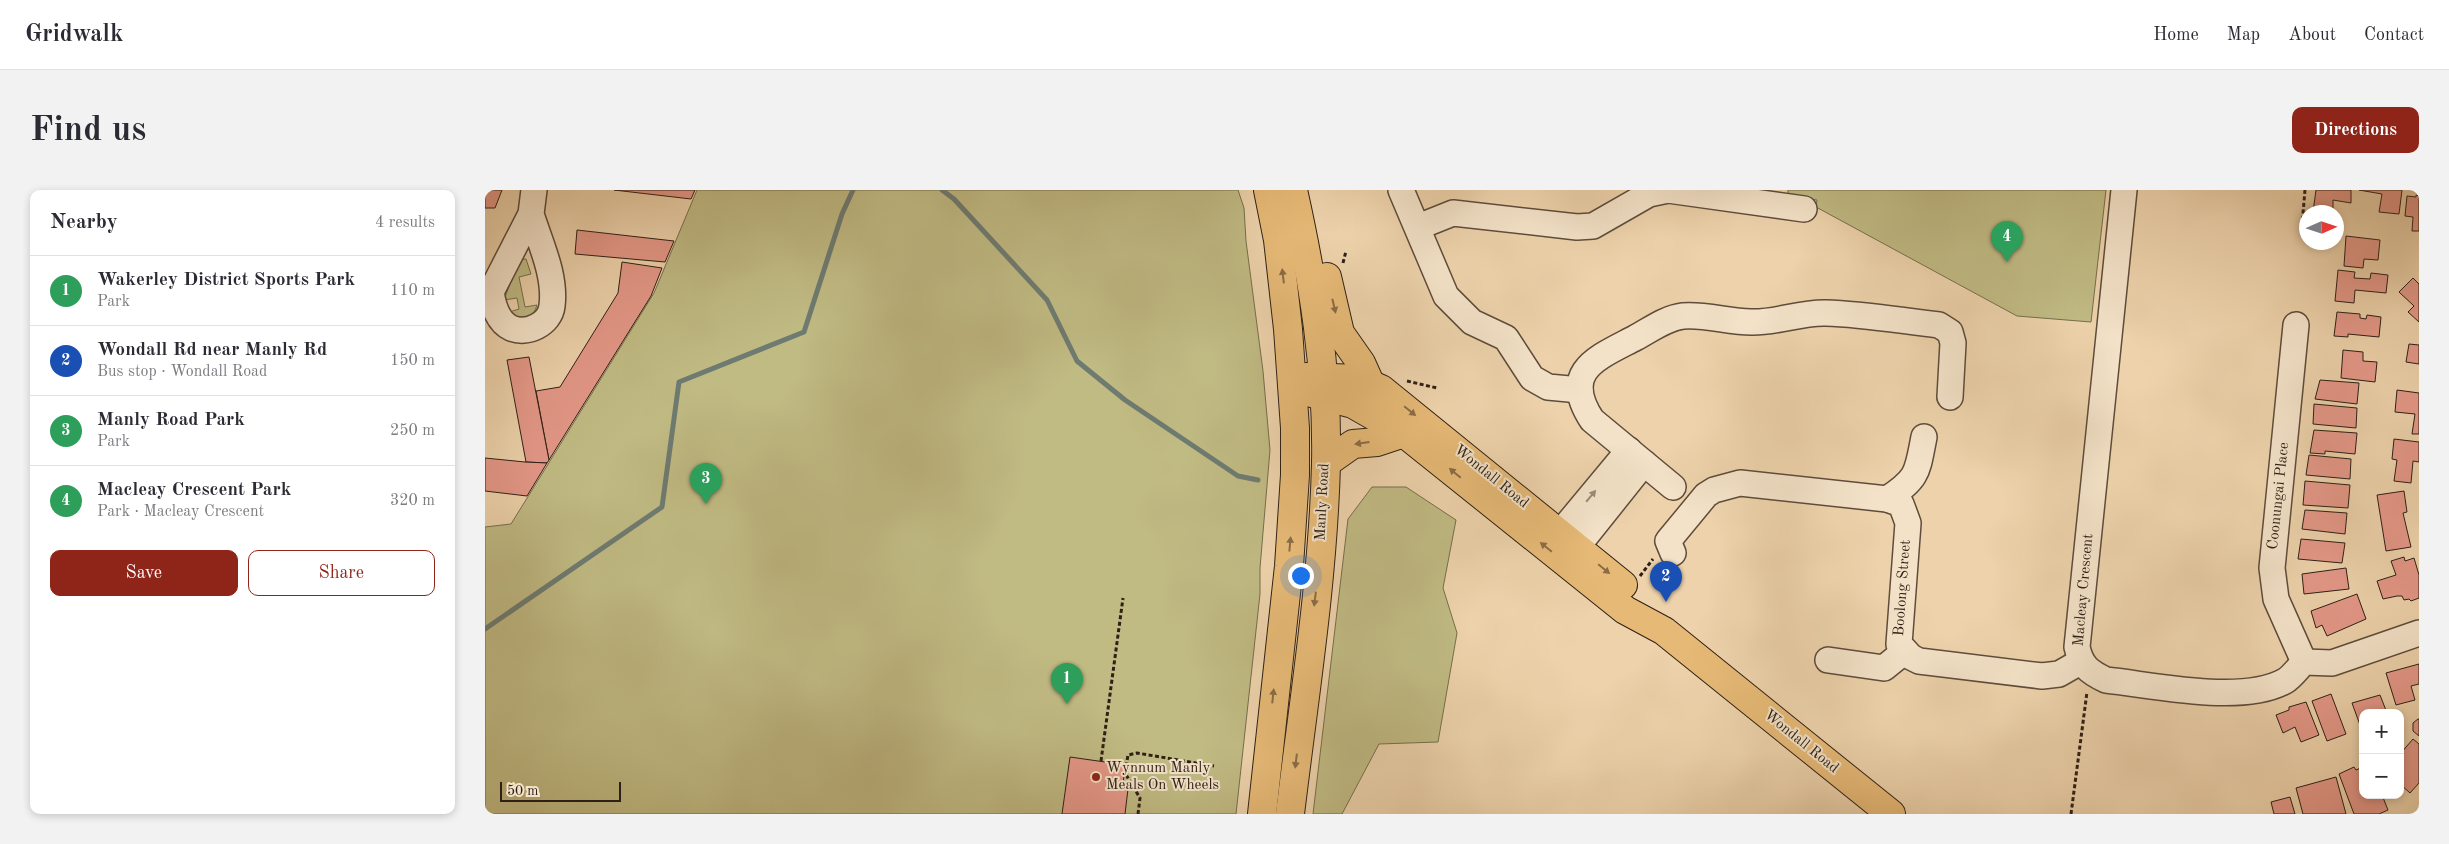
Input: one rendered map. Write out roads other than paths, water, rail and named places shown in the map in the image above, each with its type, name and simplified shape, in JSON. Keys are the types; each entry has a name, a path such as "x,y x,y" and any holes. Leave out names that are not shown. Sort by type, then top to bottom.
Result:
{"main road":[{"name":"Manly Road","path":"1262,814 1293,516 1295,448 1284,280 1269,190"},
{"name":"Manly Road","path":"1290,814 1320,562 1326,464 1323,386 1312,281 1293,190"},
{"path":"1308,190 1340,333 1361,363 1370,383"},
{"name":"Wondall Road","path":"1323,386 1346,377 1370,383 1392,396 1636,595 1664,631"},
{"name":"Wondall Road","path":"1292,382 1323,386 1404,433 1625,610 1664,631 1891,814"},
{"path":"1326,464 1353,444 1377,442 1404,433"}],"street":[{"path":"1401,190 1446,296 1457,309 1472,322 1505,338 1532,378 1547,387 1580,390"},
{"path":"1418,227 1453,213 1577,227 1593,226 1649,194 1668,190 1724,199 1768,197 1804,209"},
{"name":"Macleay Crescent","path":"2084,667 2077,647 2124,190"},
{"path":"1673,487 1592,420 1583,406 1580,390 1584,371 1594,360 1670,319 1684,316 1768,322 1824,313 1939,325 1950,332 1953,343 1950,397"},
{"name":"Coonungai Place","path":"2296,325 2272,568 2276,599 2304,662"},
{"path":"1673,553 1668,541 1706,495 1714,490 1741,483 1887,499 1907,486 1917,472 1924,437"},
{"path":"1568,540 1637,457"},
{"name":"Boolong Street","path":"1887,499 1901,504 1908,522 1899,644 1905,650 1919,661 2042,676 2059,674 2084,667"},
{"path":"2084,667 2106,680 2228,693 2255,691 2285,680 2304,662 2332,663 2419,633"},
{"path":"1828,660 1883,672 1905,650"}],"waterway":[{"path":"485,629 662,507 679,382 804,332 842,214 853,190"},
{"path":"942,190 954,199 1047,300 1077,361 1125,400 1238,476 1258,480"}],"place":[{"name":"Macleay Crescent Park","path":"2007,262"},
{"name":"Manly Road Park","path":"706,504"},
{"name":"Wondall Rd near Manly Rd","path":"1666,602"},
{"name":"Wakerley District Sports Park","path":"1067,704"},
{"name":"Wynnum Manly Meals On Wheels","path":"1096,777"}]}
